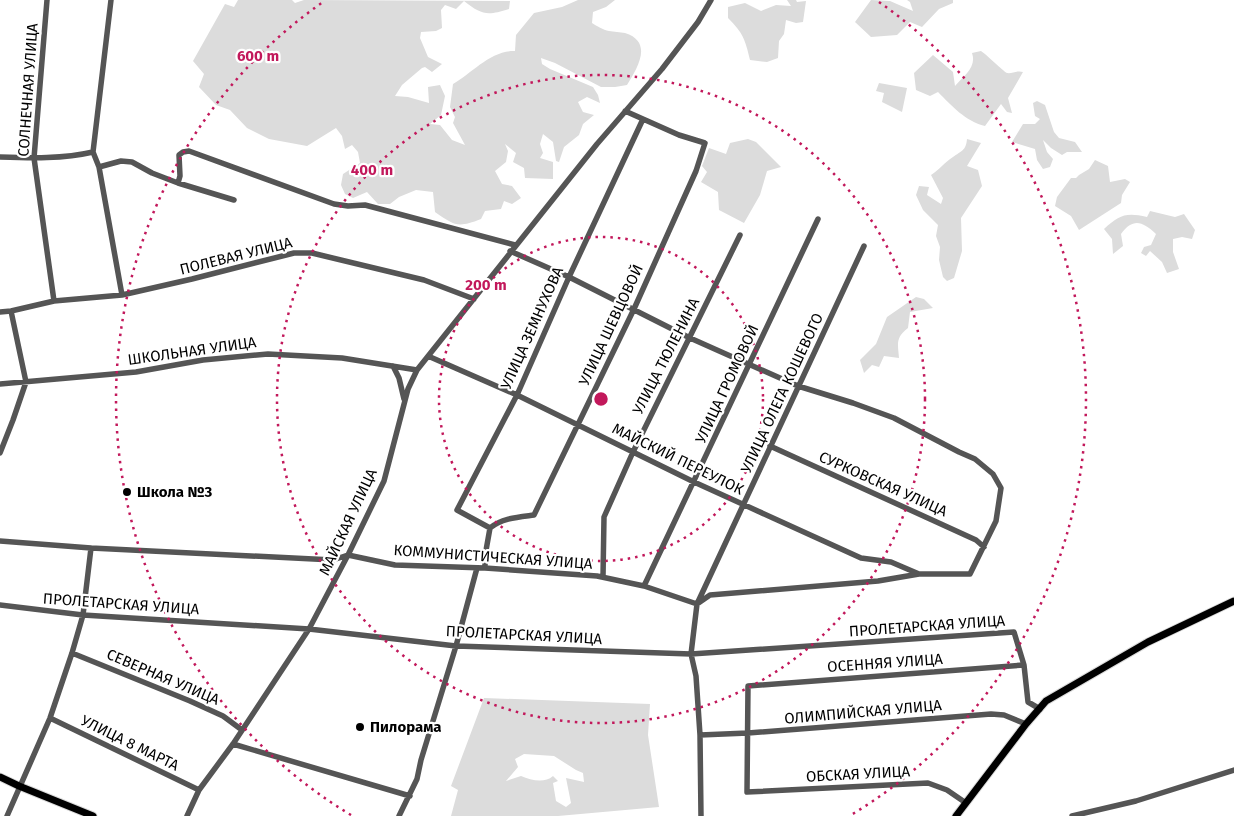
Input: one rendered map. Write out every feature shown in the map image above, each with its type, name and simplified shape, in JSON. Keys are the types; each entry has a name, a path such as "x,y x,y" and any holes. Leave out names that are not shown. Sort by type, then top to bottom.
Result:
{"main road":[{"path":"956,816 1026,724 1046,701 1148,642 1234,601"},
{"path":"0,777 93,816"}],"street":[{"name":"СОЛНЕЧНАЯ УЛИЦА","path":"47,0 34,158 54,301"},
{"path":"111,0 93,152 99,166 122,295"},
{"name":"МАЙСКАЯ УЛИЦА","path":"187,816 199,790 233,744 309,629 348,555 384,481 408,389 417,370 597,144 662,69 698,22 711,0"},
{"path":"624,111 643,119"},
{"name":"УЛИЦА ШЕВЦОВОЙ","path":"490,528 508,519 534,515 634,309 692,179 705,143 679,135 643,119"},
{"name":"УЛИЦА ЗЕМНУХОВА","path":"490,528 457,510 517,394 568,276 643,119"},
{"path":"0,157 34,158 79,155 93,152"},
{"path":"178,182 180,176 179,155 182,152 189,152 334,204 365,206 515,245"},
{"path":"99,166 121,160 132,162 152,173 234,200"},
{"name":"УЛИЦА ГРОМОВОЙ","path":"644,586 818,219"},
{"name":"УЛИЦА ТЮЛЕНИНА","path":"603,577 604,518 632,452 740,235"},
{"name":"УЛИЦА ОЛЕГА КОШЕВОГО","path":"701,816 700,735 696,676 691,654 697,604 864,246"},
{"path":"510,251 568,276 690,338 798,386 894,418 958,452 975,458 993,474 1001,488 996,521 970,574 919,574 878,581 710,595 697,604"},
{"name":"ПОЛЕВАЯ УЛИЦА","path":"0,312 54,301 122,295 192,280 294,253 312,253 424,280 474,299"},
{"path":"0,453 26,382 11,311"},
{"name":"ШКОЛЬНАЯ УЛИЦА","path":"0,384 136,372 203,360 268,354 342,358 417,370"},
{"name":"МАЙСКИЙ ПЕРЕУЛОК","path":"428,356 517,394 744,506 861,558 891,562 919,574"},
{"path":"393,366 399,378 405,401"},
{"name":"СУРКОВСКАЯ УЛИЦА","path":"770,446 976,540 984,547"},
{"path":"485,568 490,528"},
{"name":"КОММУНИСТИЧЕСКАЯ УЛИЦА","path":"0,541 91,548 333,560 348,555 395,565 485,568 603,577 644,586 697,604"},
{"path":"7,816 50,718 72,653 83,615 91,548"},
{"path":"399,816 417,779 477,568"},
{"name":"ПРОЛЕТАРСКАЯ УЛИЦА","path":"0,605 83,615 309,629 456,646 691,654 1014,632 1024,665"},
{"name":"СЕВЕРНАЯ УЛИЦА","path":"72,653 190,701 223,716 242,730"},
{"path":"1024,665 1028,702 1040,708"},
{"name":"ОСЕННЯЯ УЛИЦА","path":"748,734 748,686 1024,665"},
{"name":"ОЛИМПИЙСКАЯ УЛИЦА","path":"700,735 748,734 991,714 1004,715 1026,724"},
{"name":"УЛИЦА 8 МАРТА","path":"50,718 199,790"},
{"name":"ОБСКАЯ УЛИЦА","path":"748,734 747,792 928,784 947,790 966,803"},
{"path":"233,744 410,796"},
{"path":"1072,816 1136,801 1234,770"}],"shaded area":[{"path":"238,0 292,0 295,3 304,0 510,1 509,9 495,13 480,12 464,1 456,9 445,5 441,10 442,28 436,31 421,32 420,38 428,57 442,64 432,72 425,67 422,68 402,85 395,96 408,97 429,103 428,87 440,85 445,96 441,115 430,124 440,125 452,140 465,145 453,123 455,117 450,107 453,84 490,58 498,54 515,51 516,35 534,13 562,7 578,0 615,0 606,7 593,12 592,23 605,30 625,33 634,37 639,43 641,56 627,85 615,87 601,87 555,63 541,58 542,64 550,69 593,87 600,103 587,97 578,102 583,112 594,115 583,124 579,135 564,147 559,162 556,161 553,142 543,134 540,144 543,153 540,158 553,162 553,179 525,178 524,168 513,162 516,153 505,144 508,151 506,162 495,171 502,184 512,186 521,198 512,204 504,201 501,209 485,211 481,219 467,224 457,224 452,223 435,212 433,192 416,190 399,197 390,204 378,204 367,192 353,198 345,194 341,185 343,174 360,163 358,152 352,145 345,149 342,136 336,128 307,146 269,139 247,128 230,110 216,105 199,87 204,74 193,61 225,4 234,7"},
{"path":"787,0 806,1 803,22 796,23 786,20 784,34 779,41 778,58 767,62 750,60 743,37 728,18 728,7 745,3 761,11 776,5 791,6"},
{"path":"871,0 890,1 913,11 910,2 907,0 953,0 953,3 939,9 922,27 910,22 897,35 871,37 855,22"},
{"path":"981,51 1007,73 1023,72 1008,98 1012,113 1007,112 1001,104 985,126 965,117 938,92 930,96 916,90 914,73 933,55 953,72 955,86 971,67 973,63 972,53"},
{"path":"879,83 907,88 902,112 882,102 884,93 876,91"},
{"path":"1037,101 1045,105 1054,132 1059,138 1075,142 1082,152 1067,152 1062,155 1043,140 1047,152 1053,159 1050,167 1043,169 1037,160 1035,149 1012,142 1023,124 1035,124 1040,119 1035,116 1033,103"},
{"path":"748,139 756,142 781,167 767,171 760,195 744,223 719,210 718,192 701,182 707,172 702,166 709,148 726,154 730,143"},
{"path":"967,139 981,143 967,166 978,170 982,186 961,218 962,251 954,278 947,281 943,277 939,260 940,247 936,236 938,225 923,210 916,195 919,186 929,187 927,195 941,204 943,198 931,175 963,150"},
{"path":"1095,160 1108,166 1110,182 1125,179 1130,182 1122,195 1121,203 1079,230 1071,216 1055,206 1057,197 1071,178 1076,178 1089,169"},
{"path":"1150,211 1175,217 1184,214 1195,230 1192,239 1182,237 1173,239 1173,252 1179,269 1167,273 1162,262 1150,251 1146,256 1141,253 1144,247 1151,245 1156,234 1146,226 1138,223 1130,225 1125,229 1121,234 1123,246 1113,254 1112,239 1104,229 1123,216 1147,217"},
{"path":"916,297 924,299 933,308 910,312 908,328 901,335 898,342 899,358 884,356 879,367 872,365 864,373 860,360 876,344 887,317"},
{"path":"484,698 650,704 648,735 659,807 558,816 451,816 458,790 451,786","holes":["524,754 554,756 583,773 584,782 566,778 571,803 566,807 556,801 553,783 558,781 553,776 542,781 521,776 506,781 518,767 515,759"]}],"place":[{"name":"Школа №3","path":"127,492"},
{"name":"Пилорама","path":"360,727"}]}
